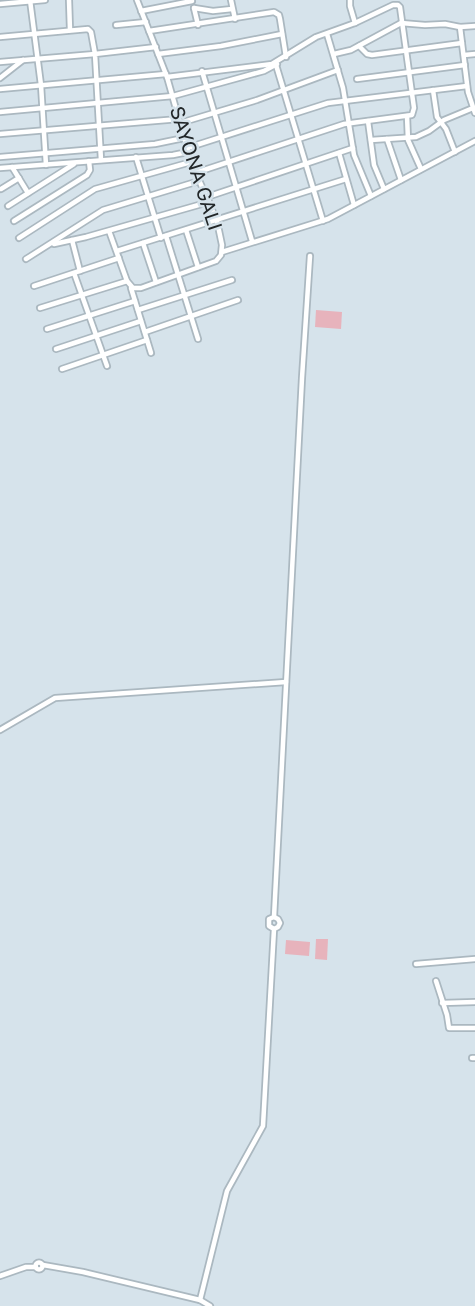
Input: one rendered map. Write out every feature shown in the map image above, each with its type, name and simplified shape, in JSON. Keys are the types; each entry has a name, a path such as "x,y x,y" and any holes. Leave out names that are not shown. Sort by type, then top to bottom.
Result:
{"street":[{"path":"2,3 45,0"},
{"path":"69,0 70,30"},
{"name":"SAYONA GALI","path":"131,288 141,288 216,261 220,259 222,252 217,221 191,162 167,75 137,0"},
{"path":"141,11 192,0 198,25"},
{"path":"231,0 235,19"},
{"path":"350,0 355,23"},
{"path":"30,1 41,85 46,165"},
{"path":"0,112 174,96 206,88 264,71 314,39 355,23 396,2 399,7 412,93 414,110 412,115 349,123 195,173"},
{"path":"194,8 213,11 232,9"},
{"path":"149,31 274,12 279,15 286,57"},
{"path":"116,25 146,22"},
{"path":"334,54 359,46 401,23 475,26"},
{"path":"371,140 408,138 424,134 440,122 475,112 467,84 460,27"},
{"path":"0,36 90,30 97,81 101,160"},
{"path":"158,54 220,46 282,34"},
{"path":"327,34 338,70 353,148 371,196"},
{"path":"359,46 369,55 462,43"},
{"path":"0,62 156,47"},
{"path":"464,55 475,54"},
{"path":"0,78 23,60"},
{"path":"0,89 277,63"},
{"path":"277,63 323,221"},
{"path":"357,79 465,65"},
{"path":"0,134 179,121 257,100 338,70"},
{"path":"202,71 252,241"},
{"path":"0,168 172,155 220,137 328,103 433,90 475,81"},
{"path":"433,90 436,113 446,129 455,152"},
{"path":"469,95 475,94"},
{"path":"407,116 408,138 421,170"},
{"path":"368,120 374,165 384,189"},
{"path":"0,157 155,144 184,138"},
{"path":"387,139 401,180"},
{"path":"222,252 323,221 475,141"},
{"path":"51,244 154,218 236,187 353,148"},
{"path":"339,153 354,205"},
{"path":"136,157 154,218 177,275 198,339"},
{"path":"14,221 87,175 90,170 89,161"},
{"path":"8,206 76,162"},
{"path":"19,238 88,192 191,162"},
{"path":"12,167 28,193"},
{"path":"1,189 19,178"},
{"path":"117,251 244,213 346,179"},
{"path":"26,259 103,210 199,181"},
{"path":"186,230 198,267"},
{"path":"109,231 131,288 151,353"},
{"path":"72,240 82,295 107,366"},
{"path":"143,243 156,282"},
{"path":"200,1300 227,1191 263,1125 274,929 268,923 269,919 274,917 310,256"},
{"path":"34,286 119,258"},
{"path":"138,310 232,280"},
{"path":"40,308 127,281"},
{"path":"145,332 238,300"},
{"path":"47,329 135,301"},
{"path":"56,349 141,321"},
{"path":"62,369 147,340"},
{"path":"0,730 55,698 286,682"},
{"path":"416,964 475,959"},
{"path":"435,981 446,1011 449,1028 475,1028"},
{"path":"442,1003 475,1002"},
{"path":"0,1276 26,1267 36,1267 39,1263 200,1300 210,1306"}],"shaded area":[{"path":"316,310 342,312 341,329 315,327"},
{"path":"316,939 328,939 327,960 315,959"},
{"path":"286,940 310,942 309,956 285,954"}]}
